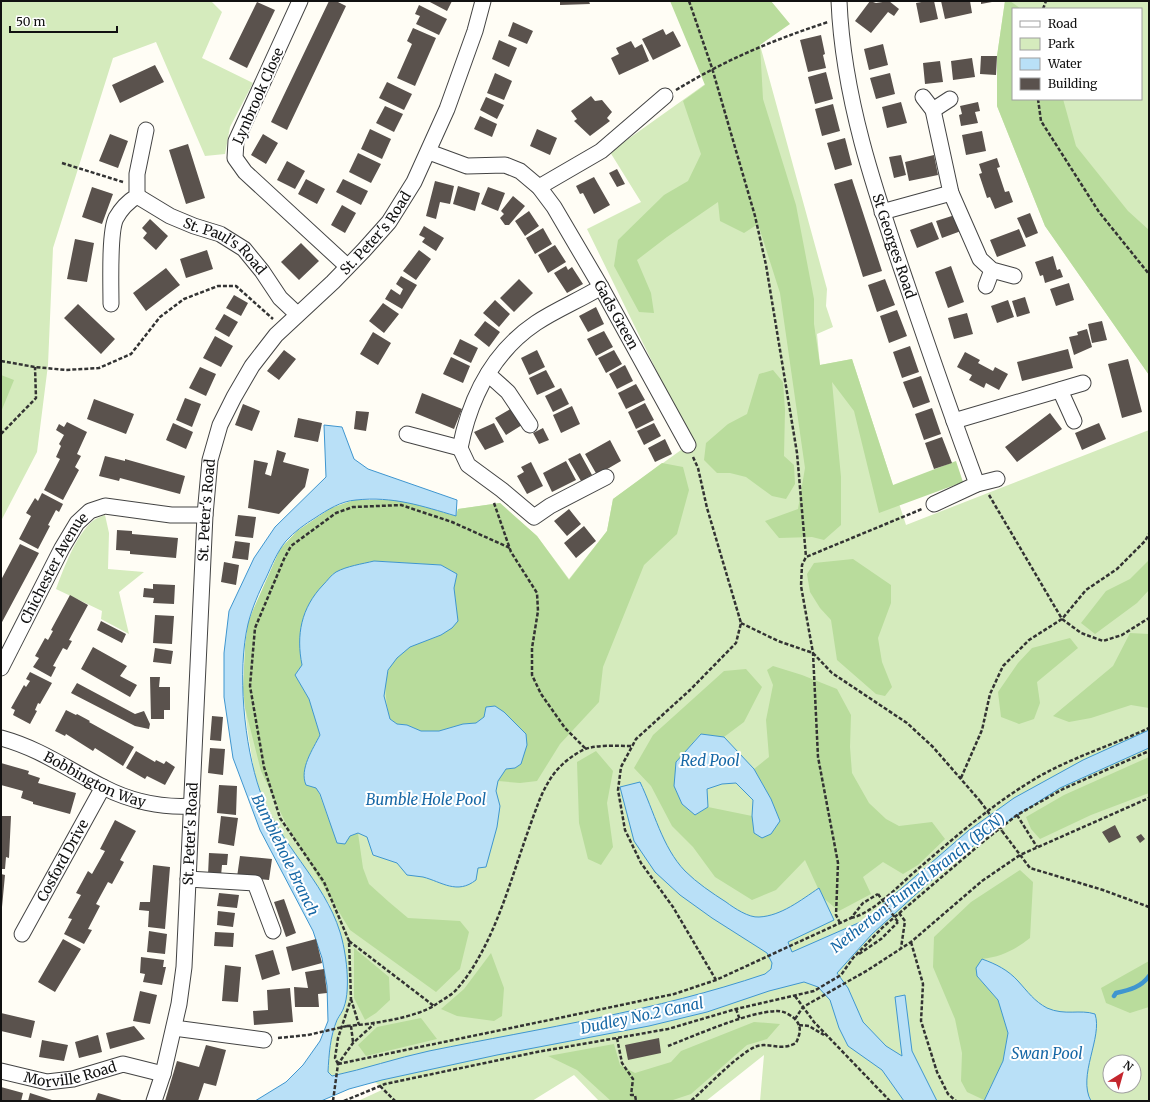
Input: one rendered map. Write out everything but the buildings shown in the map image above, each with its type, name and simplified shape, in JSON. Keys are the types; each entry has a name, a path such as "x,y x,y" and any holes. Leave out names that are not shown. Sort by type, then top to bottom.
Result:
{"street":[{"name":"Lynbrook Close","path":"300,1 236,141 235,158 245,172 347,266"},
{"name":"St. Peter's Road","path":"154,1101 163,1074 174,1028 184,967 205,515 210,460 220,425 252,366 276,335 333,282 389,222 414,182 447,109 475,31 484,1"},
{"name":"St Georges Road","path":"839,1 841,36 857,125 882,212 954,421 979,484"},
{"path":"539,186 601,151 665,96"},
{"path":"923,97 933,110 951,193 980,259 992,270 1014,276"},
{"path":"933,110 950,99"},
{"path":"111,304 112,242 116,219 137,191 137,174 146,130"},
{"name":"Gads Green","path":"428,152 467,166 505,165 520,171 539,186 554,207 601,287 688,445"},
{"name":"St. Paul's Road","path":"137,191 170,216 194,226 220,234 244,249 262,271 280,298 297,314"},
{"path":"882,212 951,193"},
{"path":"986,286 992,270"},
{"path":"601,287 536,323 518,337 499,358 488,374 469,410 460,448 468,465 485,479 502,490 534,517 550,506 606,477"},
{"path":"488,374 508,392 530,425"},
{"path":"954,421 1083,384"},
{"path":"1060,390 1074,421"},
{"path":"407,434 460,448"},
{"path":"934,504 979,484 997,479"},
{"name":"Chichester Avenue","path":"1,668 62,548 77,523 90,511 105,506 171,515 205,515"},
{"name":"Bobbington Way","path":"1,738 36,750 103,787 146,802 180,807 192,806"},
{"name":"Cosford Drive","path":"22,934 103,787"},
{"path":"188,879 255,883 273,931"},
{"path":"174,1028 264,1040"},
{"name":"Morville Road","path":"1,1071 47,1082 73,1079 123,1064 163,1074"}],"path":[{"path":"689,1 712,68 755,216 766,265 797,453 806,557 802,565 801,586 813,653 818,757 838,863 836,915 840,923"},
{"path":"665,96 712,68 780,37 840,18"},
{"path":"1038,100 1041,121 1098,212 1149,274"},
{"path":"62,163 137,191"},
{"path":"1,361 35,367 66,370 100,368 131,354 160,317 184,299 218,286 236,286 284,328"},
{"path":"1,434 36,398 35,367"},
{"path":"688,445 698,468 707,508 741,623 736,643 690,690 636,739 621,767 618,790 625,830 641,863 672,907 716,980"},
{"path":"485,479 510,548 537,593 538,611 532,648 532,675 541,694 565,728 586,749"},
{"path":"979,484 1062,619 1081,633 1104,641 1122,635 1149,618"},
{"path":"806,557 934,504"},
{"path":"359,1025 351,999 349,941 324,882 280,818 264,767 250,686 255,628 291,546 336,513 353,507 401,505 452,522 510,548"},
{"path":"961,778 982,730 990,694 1003,666 1029,640 1062,619 1086,590 1117,569 1145,542 1149,534"},
{"path":"741,623 778,641 813,653 832,673 907,723 933,747 961,778 1030,868 1103,890 1149,907"},
{"path":"338,1064 674,994 716,980 858,916 876,905 967,827 1018,790 1085,753 1149,728"},
{"path":"264,1040 308,1035 402,1017 434,1006 457,990 484,950 502,905 543,788 559,767 582,750 632,746"},
{"path":"344,1101 380,1086 537,1052 668,1029 736,1009 814,991 841,975 853,958 900,913 984,841 1017,815 1063,789 1149,751"},
{"path":"795,1019 803,1007 868,970 911,942 982,881 1020,855 1149,798"},
{"path":"1017,815 1037,847"},
{"path":"851,918 863,903 878,894 898,922 881,939 853,958"},
{"path":"900,913 905,921 901,948"},
{"path":"349,941 434,1006"},
{"path":"911,942 923,984 921,1021 937,1072 948,1094 956,1101"},
{"path":"795,996 814,1022 890,1101"},
{"path":"338,1064 335,1058 338,1038 351,999"},
{"path":"736,1009 740,1020"},
{"path":"668,1046 740,1020 777,1011 787,1013 795,1019 799,1026 801,1032 796,1043 787,1048 763,1045 755,1046 742,1055 691,1101"},
{"path":"333,1101 338,1064 353,1043 374,1023"},
{"path":"349,1026 353,1043"},
{"path":"799,1026 809,1026 828,1037"},
{"path":"617,1038 622,1063 632,1079 631,1095 635,1095 636,1101"},
{"path":"380,1086 395,1101"}],"green space":[{"path":"1,1 211,1 222,12 202,58 253,83 230,127 225,154 205,156 156,42 113,58 53,248 48,365 37,452 1,521"},
{"path":"670,1 771,1 790,24 760,45 763,99 796,205 814,299 814,324 820,365 852,359 893,485 956,461 963,482 879,513 854,411 832,382 841,477 841,525 824,540 812,537 779,538 765,521 798,509 805,468 780,293 758,224 744,233 720,221 718,202 667,237 637,260 651,293 654,313 639,312 614,266 618,240 664,195 688,181 701,154 683,101 705,85"},
{"path":"1005,1 1149,1 1149,375 1045,226 997,106 997,56"},
{"path":"1005,1 1010,1 1020,8 1012,8 1012,100 1063,100 1076,146 1128,211 1149,230 1149,375 1045,226 997,106 997,56"},
{"path":"760,45 827,289 826,306 833,327 817,334 820,365 852,359 906,525 1149,430 1149,1101 760,1101 764,1055 706,1101 599,1101 574,1075 532,1101 358,1101 384,1089 359,1070 332,1076 328,1072 330,1043 337,1021 345,1006 347,988 343,947 329,904 276,827 260,791 254,771 243,688 456,516 458,509 500,503 537,536 569,579 607,531 613,499 688,445 690,439 587,229 641,202 610,152"},
{"path":"773,370 783,382 785,410 784,456 794,465 795,484 786,499 772,496 746,477 730,473 717,473 704,460 706,443 728,424 747,414 759,374"},
{"path":"1,375 14,380 1,412"},
{"path":"662,463 683,467 689,490 677,534 644,565 603,667 599,702 560,744 537,781 520,783 498,781 506,769 515,768 521,764 522,757 519,736 504,712 484,717 476,723 463,724 439,731 421,731 407,725 397,724 390,719 386,698 386,679 393,662 409,647 416,643 441,635 458,621 454,588 457,574 441,565 374,561 295,675 309,699 320,735 308,759 304,772 306,785 317,788 330,823 350,836 358,833 363,868 369,884 408,918 460,921 469,932 460,969 436,992 350,930 287,826 261,771 245,708 243,688 245,645 248,623 253,610 280,549 297,531 331,508 354,500 403,500 456,516 458,509 500,503 537,536 569,580 607,531 613,499"},
{"path":"105,515 109,533 108,569 144,572 119,592 129,634 101,619 102,611 56,589 76,542 94,520"},
{"path":"853,559 891,585 891,603 878,638 882,662 892,687 885,696 876,694 837,660 831,620 820,608 810,592 807,574 814,563"},
{"path":"1149,560 1149,590 1137,603 1095,634 1081,623 1106,591 1130,579"},
{"path":"1130,633 1149,634 1149,708 1131,705 1091,718 1069,722 1053,716 1113,666"},
{"path":"1070,638 1078,648 1037,682 1040,703 1034,719 1019,724 1001,717 998,692 1018,663 1032,648"},
{"path":"773,666 802,675 837,689 851,715 850,747 852,773 869,803 886,819 899,826 932,822 945,839 918,865 903,874 883,862 863,877 871,894 839,911 822,897 805,860 776,890 752,900 715,877 693,847 672,826 651,786 634,768 653,735 724,671 746,669 762,687 744,722 724,737 700,734 676,762 695,815 708,807 752,816 754,833 771,799 754,769 769,757 766,720 773,685 767,670"},
{"path":"596,751 613,771 607,803 613,847 601,865 588,859 579,823 577,762"},
{"path":"1149,757 1149,793 1091,815 1040,839 1031,829 1026,817 1064,795"},
{"path":"1020,870 1033,882 1030,938 1008,952 995,957 982,959 977,976 998,1000 1008,1033 1003,1061 984,1100 967,1092 961,1081 962,1053 955,1019 933,967 934,937 971,902"},
{"path":"354,948 389,977 390,1000 376,1013 365,1020 354,998"},
{"path":"491,953 504,988 502,1016 494,1021 457,1016 441,1009 464,989"},
{"path":"1149,961 1149,1007 1130,1013 1106,1003 1101,988"},
{"path":"421,1018 437,1039 366,1056 358,1045 377,1027"},
{"path":"754,1022 780,1024 767,1039 747,1045 691,1094 670,1101 611,1101 577,1070 548,1056 614,1044 620,1065 635,1073 671,1062 681,1051"}],"water":[{"path":"324,425 342,427 354,459 368,469 457,500 456,516 407,503 382,499 350,501 334,506 300,528 283,545 258,594 248,624 243,663 243,685 246,730 254,773 268,810 278,828 323,895 333,913 344,949 347,970 346,999 331,1039 328,1072 332,1076 429,1051 641,1009 724,987 765,974 771,969 772,963 767,953 712,918 680,895 655,872 634,841 620,787 640,782 664,840 677,861 685,871 700,884 742,912 755,917 775,914 790,907 819,888 834,920 788,942 792,952 865,920 968,831 1014,798 1083,760 1149,730 1149,748 1060,788 989,833 935,877 872,934 837,973 848,988 863,1022 886,1046 902,1056 895,997 905,995 912,1051 937,1101 904,1101 882,1070 848,1046 839,1028 830,1000 818,987 804,982 769,991 707,1012 649,1026 497,1055 382,1080 349,1089 321,1101 255,1101 286,1082 303,1065 320,1041 328,1021 327,986 322,958 313,931 260,830 233,758 224,697 224,653 229,611 254,558 275,527 326,477"},
{"name":"Bumble Hole Pool","path":"374,561 441,565 457,574 454,588 458,621 452,628 441,635 410,647 397,658 388,670 384,696 390,719 397,724 407,725 421,731 439,731 463,724 476,723 484,717 486,707 495,706 504,712 526,734 527,745 521,764 515,768 506,769 498,781 496,791 500,806 497,827 486,867 478,868 476,880 462,887 450,886 423,877 407,875 397,863 373,855 367,837 358,833 350,836 345,844 337,843 320,794 316,788 306,785 304,779 304,772 308,759 320,735 309,699 295,675 302,665 300,654 300,633 302,622 310,603 334,573"},
{"name":"Red Pool","path":"701,734 724,737 754,769 771,799 780,821 771,834 762,838 754,833 752,816 753,800 736,783 722,784 707,789 708,807 695,815 682,804 674,786 676,762"},
{"name":"Swan Pool","path":"982,959 997,965 1010,974 1028,993 1047,1008 1060,1012 1084,1012 1095,1014 1097,1023 1096,1034 1087,1080 1087,1091 1091,1101 984,1101 1003,1061 1008,1033 998,1000 977,976 976,968"}],"waterway":[{"path":"1114,996 1116,993 1139,985 1149,976"}],"water label":[{"name":"Bumblehole Branch","path":"285,855"},
{"name":"Netherton Tunnel Branch (BCN)","path":"918,883"},
{"name":"Dudley No.2 Canal","path":"642,1016"}]}
